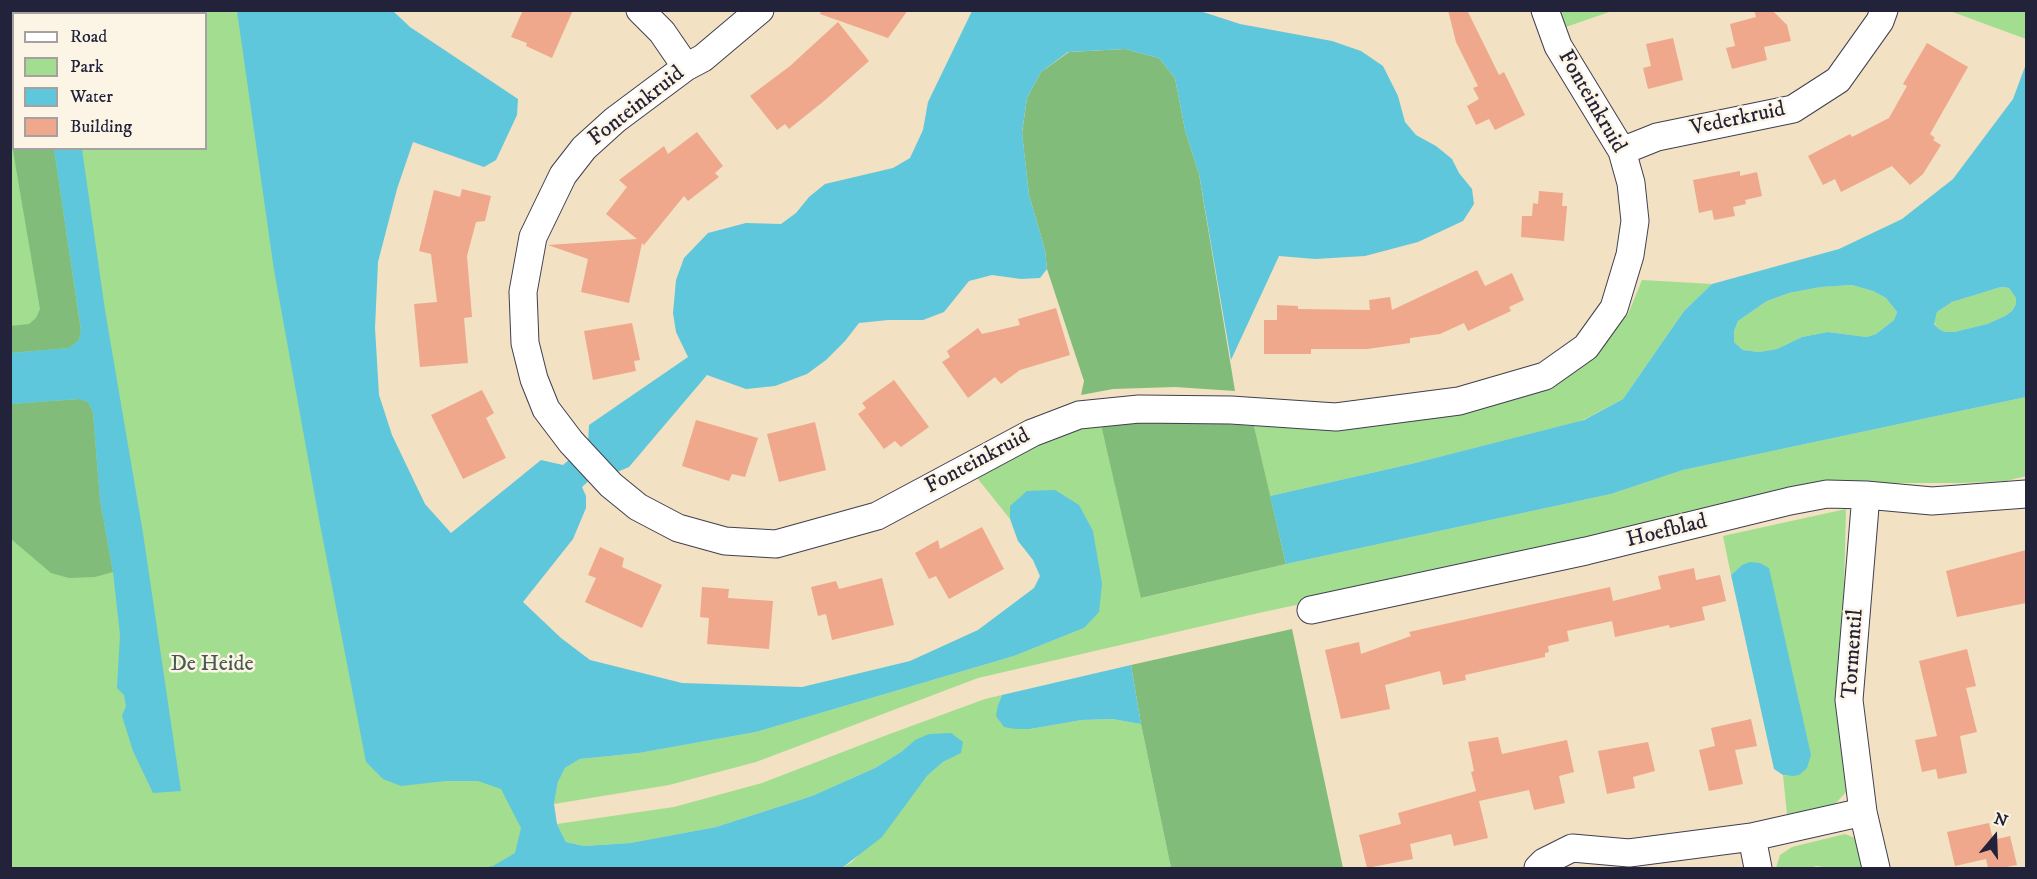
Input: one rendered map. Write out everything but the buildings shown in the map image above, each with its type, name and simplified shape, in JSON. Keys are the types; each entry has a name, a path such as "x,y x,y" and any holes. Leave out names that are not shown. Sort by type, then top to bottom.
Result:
{"street":[{"path":"640,10 662,32 686,68"},
{"name":"Fonteinkruid","path":"760,10 703,58 615,120 584,148 563,175 533,237 523,292 525,343 534,379 546,409 571,442 611,485 638,507 678,528 725,541 776,544 877,516 1032,433 1079,415 1139,409 1231,410 1336,417 1459,401 1545,376 1586,347 1614,308 1629,255 1635,222 1631,183 1622,151 1558,46 1545,10"},
{"name":"Vederkruid","path":"1622,151 1657,137 1793,109 1838,80 1880,21 1884,10"},
{"name":"Hoefblad","path":"1311,610 1586,551 1827,494 1932,501 2026,494"},
{"name":"Tormentil","path":"1866,495 1849,700 1863,812 1876,868"},
{"path":"1538,868 1544,862 1572,848 1629,853 1752,837 1863,812"},
{"path":"1752,837 1758,868"}],"green space":[{"path":"1556,10 1612,11 1563,28"},
{"name":"De Heide","path":"10,11 281,11 396,582 535,761 536,868 11,868"},
{"path":"1950,11 2026,11 2026,39"},
{"path":"1125,49 1159,58 1175,78 1185,130 1199,174 1235,391 1175,387 1113,389 1081,395 1084,381 1047,269 1045,250 1029,195 1022,133 1027,98 1041,72 1069,52"},
{"path":"12,50 12,145 11,139 10,51"},
{"path":"13,150 54,150 81,331 79,340 69,348 11,353 10,326 29,324 36,318 40,309"},
{"path":"1642,280 1712,284 1684,311 1623,399 1581,421 1415,463 1270,496 1254,426 1383,422 1592,356 1628,314"},
{"path":"1852,285 1873,291 1886,298 1897,312 1894,320 1876,334 1867,337 1828,332 1802,337 1777,349 1759,352 1743,350 1734,342 1738,321 1767,301 1789,293 1821,287"},
{"path":"2001,287 2009,288 2016,298 2012,311 2005,316 1987,324 1954,332 1945,332 1934,323 1937,312 1952,302"},
{"path":"2026,397 2026,476 2006,481 1963,483 1874,483 1263,612 978,678 756,762 669,785 554,804 558,782 565,768 580,759 639,753 756,732 1014,656 1084,628 1010,506 1010,519 974,474 1071,429 1101,425 1142,598 1286,564 1611,494 1683,470"},
{"path":"79,399 88,402 93,412 100,500 113,572 95,577 69,578 51,573 11,539 11,404"},
{"path":"1174,420 1254,426 1286,564 1141,598 1101,425"},
{"path":"1846,509 1841,698 1847,775 1846,792 1836,803 1787,814 1783,775 1788,776 1742,565 1731,575 1723,536"},
{"path":"1292,629 1343,868 1171,868 1131,665"},
{"path":"1002,695 998,705 1015,729 1030,729 1082,720 1112,719 1141,724 1171,868 842,868 852,862 908,801 927,776 943,762 960,753 915,740 901,752 875,768 812,796 716,827 630,843 584,846 566,842 557,824 674,807 762,783 985,699"},
{"path":"1845,834 1855,838 1864,846 1869,868 1816,866 1776,868 1780,855 1792,847"}],"water":[{"path":"237,11 393,11 410,27 518,99 517,115 496,160 484,167 413,142 397,189 378,262 375,328 379,395 392,435 425,504 451,533 541,460 563,465 588,443 589,425 688,357 676,332 673,313 676,280 684,258 708,233 746,223 781,224 796,213 809,197 825,184 893,168 910,158 923,130 928,102 972,11 1200,11 1240,24 1332,41 1361,51 1383,66 1398,96 1405,122 1416,135 1436,146 1452,159 1459,173 1472,189 1474,204 1463,221 1418,242 1365,256 1315,259 1279,256 1231,360 1199,174 1185,130 1175,78 1159,58 1125,49 1068,52 1041,72 1027,98 1022,132 1029,195 1045,250 1047,269 1040,278 1021,279 992,275 969,281 944,312 923,320 859,323 826,360 807,374 775,386 746,389 707,375 629,467 617,472 608,463 582,487 586,496 586,508 573,539 523,602 561,638 590,660 682,683 802,687 910,661 978,630 1034,588 1040,576 1033,560 1018,541 1010,519 1010,506 1027,491 1055,490 1079,505 1093,531 1102,584 1099,612 1084,628 1014,656 756,732 639,753 580,759 565,768 558,782 554,804 557,824 566,842 584,846 630,843 716,827 812,796 875,768 901,752 915,740 929,734 951,733 963,742 961,753 943,762 927,776 882,837 842,868 482,868 493,866 515,853 521,828 501,789 478,781 446,781 401,786 383,779 366,762 274,270"},
{"path":"2026,64 2026,397 1683,470 1611,494 1286,564 1270,496 1415,463 1584,420 1623,399 1684,311 1712,284 1839,249 1902,219 1953,179 2013,99","holes":["1852,285 1873,291 1886,298 1897,312 1894,320 1876,334 1867,337 1828,332 1802,337 1777,349 1759,352 1743,350 1734,342 1734,332 1738,321 1767,301 1789,293 1821,287","2001,287 2009,288 2016,298 2012,311 2005,316 1987,324 1954,332 1945,332 1934,324 1937,312 1952,302"]},
{"path":"54,150 82,150 181,791 153,793 133,751 122,716 126,706 124,695 117,688 120,635 113,572 100,500 93,412 88,402 79,399 11,404 11,353 69,348 79,340 81,330"},
{"path":"1750,562 1760,563 1769,568 1811,755 1807,768 1799,775 1783,775 1774,769 1731,575 1742,565"},
{"path":"1131,665 1141,724 1112,719 1082,720 1030,729 1015,729 1004,727 996,716 1002,695"}]}
